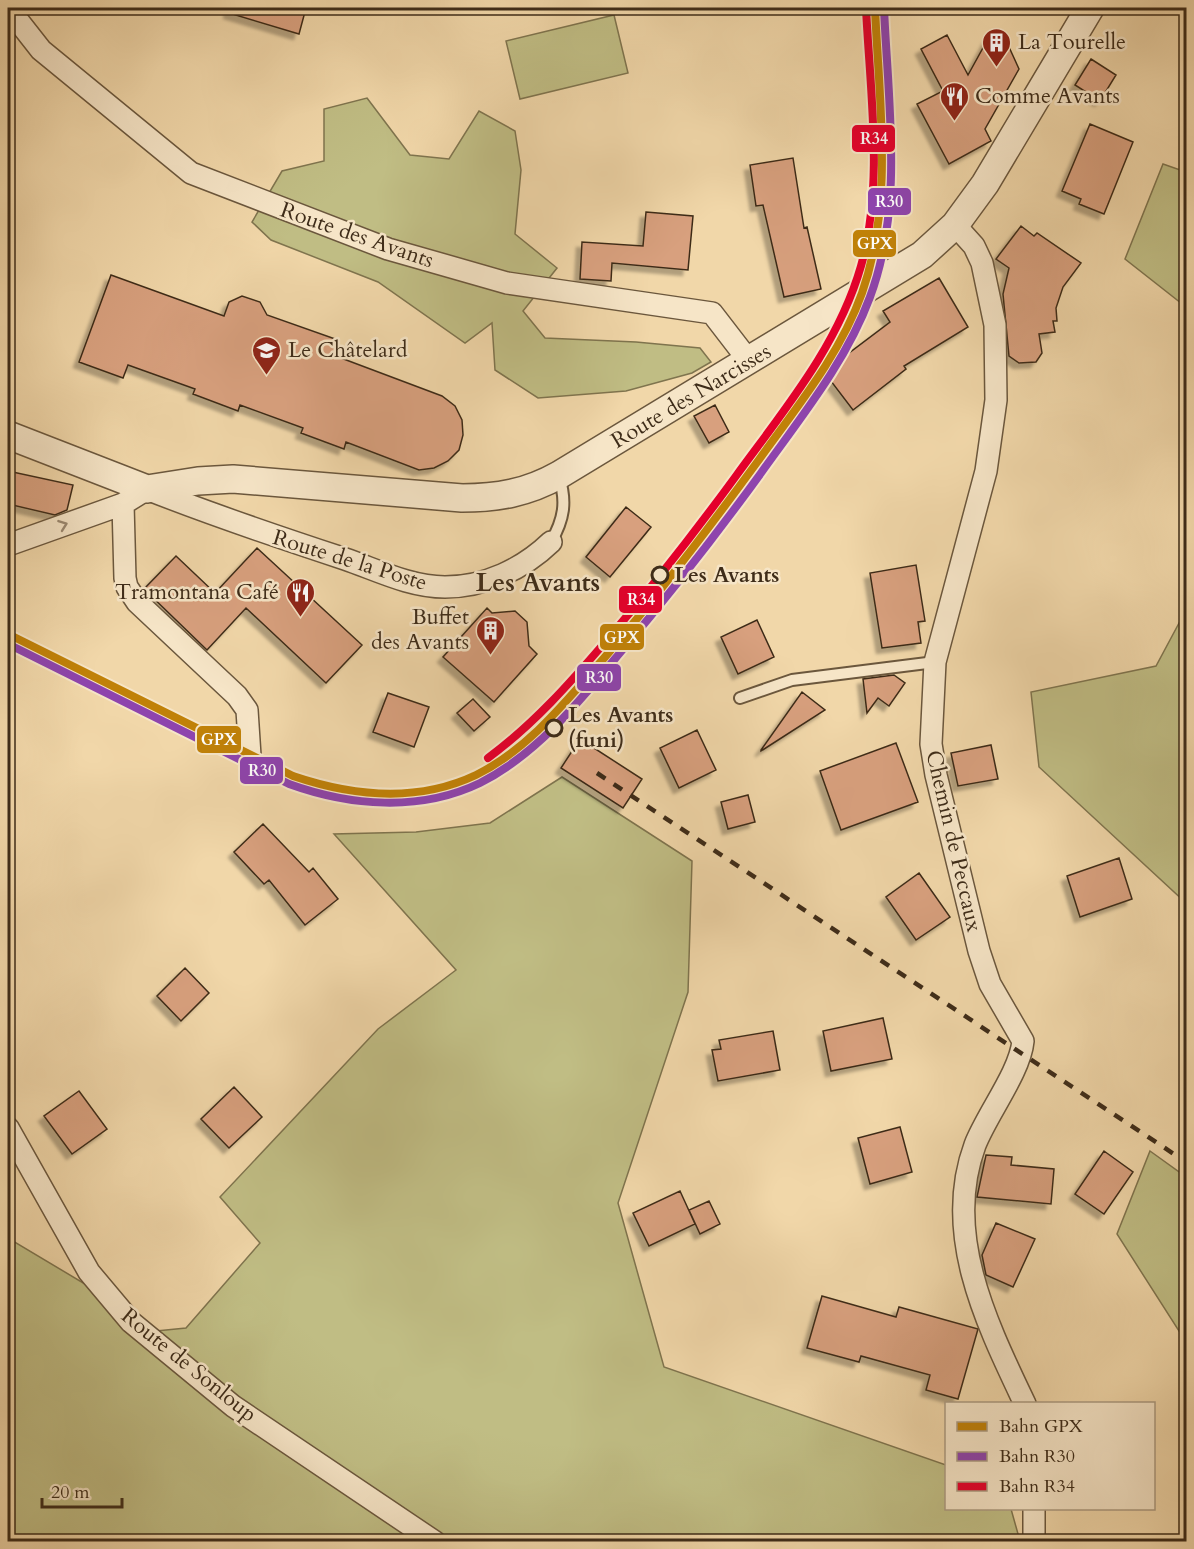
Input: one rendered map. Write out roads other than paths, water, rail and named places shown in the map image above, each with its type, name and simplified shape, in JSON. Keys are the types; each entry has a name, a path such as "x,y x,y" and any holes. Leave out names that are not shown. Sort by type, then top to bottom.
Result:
{"street":[{"name":"Route des Avants","path":"8,8 42,50 191,173 388,249 507,283 712,313 749,361"},
{"name":"Route des Narcisses","path":"147,489 198,481 233,479 486,498 522,492 559,476 908,265 955,225 985,184 1090,8"},
{"name":"Chemin de Peccaux","path":"955,225 974,246 982,263 995,326 996,400 986,471 934,662 931,715 936,775 979,951 990,984 1021,1032 1023,1041 1017,1061 976,1144 965,1197 963,1223 966,1244 986,1321 1024,1402"},
{"path":"8,435 147,489"},
{"path":"8,545 123,504 147,489"},
{"name":"Route de la Poste","path":"147,489 227,521 423,585 469,585 493,578 519,568 551,542"},
{"path":"123,504 127,587 137,602 237,696 247,710 251,771"},
{"name":"Route de Sonloup","path":"8,1128 89,1272 131,1322 233,1406 435,1542"},
{"path":"1034,1510 1034,1542"}],"lane":[{"name":"Route de la Poste","path":"551,542 564,509 564,494 559,476"},
{"path":"740,698 792,680 934,662"}],"railway":[{"path":"597,773 1186,1162"}],"rail line":[{"name":"R34","path":"488,758 521,731 565,687 657,580 791,402 839,323 861,266 872,203 874,138 866,8"},
{"name":"GPX","path":"8,634 293,776 315,783 385,794 431,790 476,775 513,752 530,738 576,690 683,560 802,401 842,338 853,316 872,258 881,188 881,115 875,8"},
{"name":"R30","path":"8,644 289,784 312,791 360,801 409,802 457,792 501,771 556,726 638,632 692,565 807,410 836,366 860,321 881,262 890,191 890,117 884,8"}],"place":[{"name":"La Tourelle","path":"997,68"},
{"name":"Comme Avants","path":"954,122"},
{"name":"Le Châtelard","path":"267,376"},
{"name":"Les Avants","path":"660,575"},
{"name":"Tramontana Café","path":"300,618"},
{"name":"Buffet des Avants","path":"490,656"},
{"name":"Les Avants (funi)","path":"554,728"}],"district":[{"name":"Les Avants","path":"538,582"}]}
